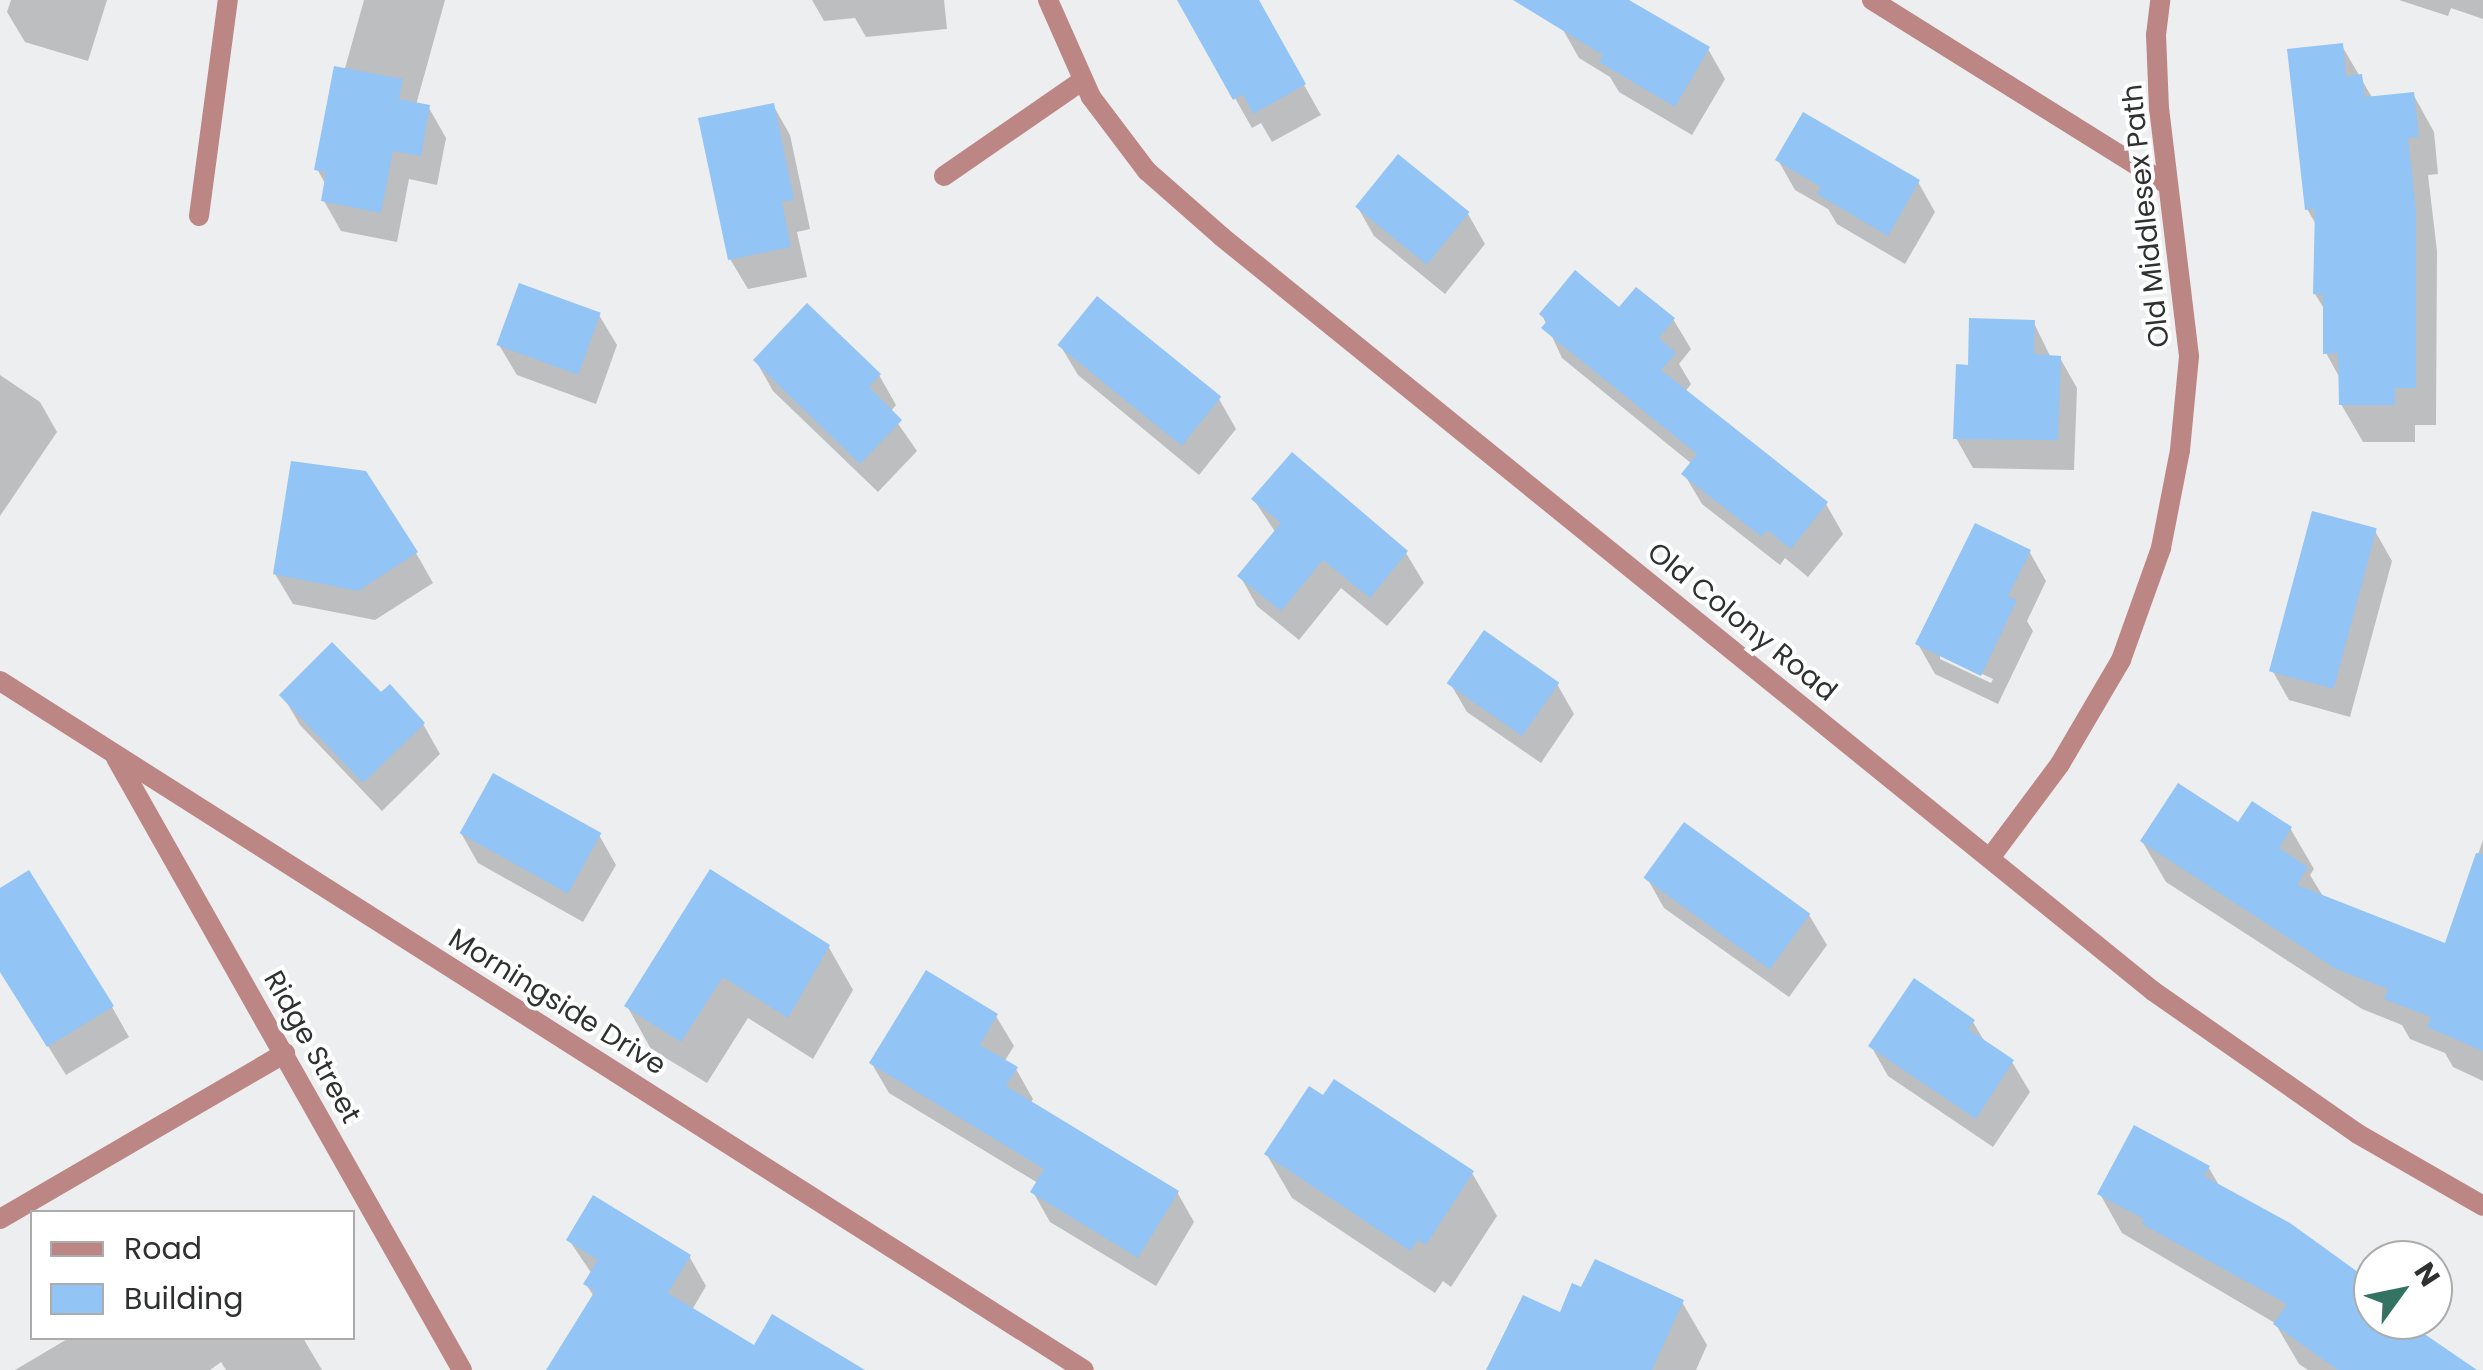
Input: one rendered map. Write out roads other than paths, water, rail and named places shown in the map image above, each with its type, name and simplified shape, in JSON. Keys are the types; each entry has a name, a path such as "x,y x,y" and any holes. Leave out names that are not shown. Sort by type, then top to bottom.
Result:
{"street":[{"path":"199,216 228,0"},
{"name":"Old Colony Road","path":"1048,0 1083,80 1147,172 1222,236 2153,991 2358,1134 2483,1206"},
{"path":"1872,0 2166,184"},
{"name":"Old Middlesex Path","path":"1990,858 2060,764 2120,660 2161,548 2180,450 2189,356 2182,272 2166,184 2156,36 2160,0"},
{"path":"944,176 1083,80"},
{"name":"Morningside Drive","path":"0,681 1084,1370"},
{"name":"Ridge Street","path":"113,752 462,1370"},
{"path":"0,1219 285,1053"}]}
